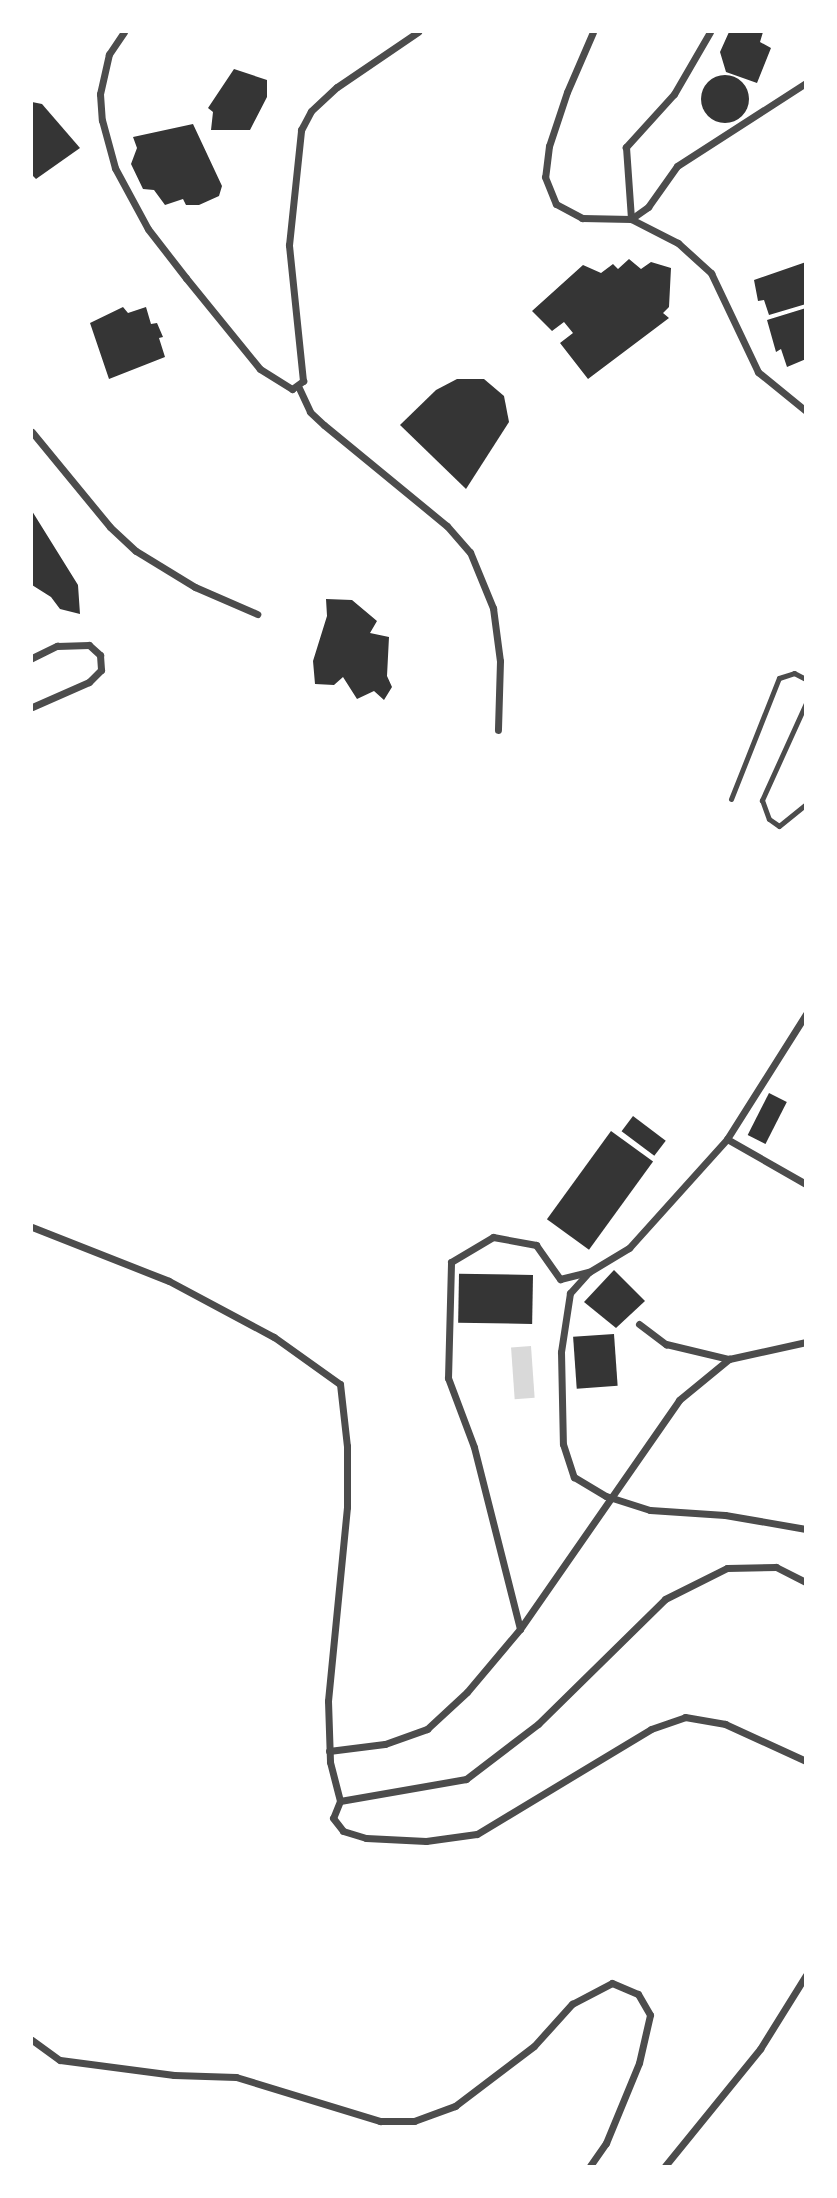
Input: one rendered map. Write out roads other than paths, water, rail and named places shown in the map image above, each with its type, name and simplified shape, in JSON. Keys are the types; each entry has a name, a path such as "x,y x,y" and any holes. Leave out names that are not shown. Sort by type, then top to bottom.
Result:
{"street":[{"path":"124,32 109,54 100,94 102,120 115,168 148,229 260,369 292,389 299,388"},
{"path":"418,32 337,87 311,111 301,130 289,245 303,367 299,388 310,412 447,526 470,552 493,608 500,661 498,730"},
{"path":"593,32 563,103 545,177 556,204 567,213 582,218 631,219 678,243 711,273 758,372 806,411"},
{"path":"631,219 626,147 674,94 710,32"},
{"path":"631,219 648,207 677,166 806,83"},
{"path":"32,432 110,527 136,551 195,587 257,614"},
{"path":"32,658 57,646 89,645 100,655 101,670 89,682 32,707"},
{"path":"806,1014 727,1139 629,1248 589,1272 570,1293 561,1352 563,1444 573,1477 606,1496 650,1510 725,1515 806,1529"},
{"path":"727,1139 806,1184"},
{"path":"32,1227 169,1281 274,1337 340,1384 347,1446 347,1507 328,1701 329,1751 340,1801 333,1818 343,1831 366,1838 426,1840 477,1834 652,1729 685,1717 724,1724 806,1761"},
{"path":"520,1629 474,1447 448,1378 451,1262 493,1237 536,1245 560,1279 589,1272"},
{"path":"639,1324 666,1344 729,1359 806,1342"},
{"path":"329,1751 385,1744 427,1729 467,1692 520,1629 679,1400 729,1359"},
{"path":"340,1801 466,1779 538,1724 665,1599 727,1569 776,1567 806,1583"},
{"path":"666,2166 760,2049 806,1975"},
{"path":"32,2040 60,2060 174,2075 236,2077 380,2121 414,2121 455,2106 534,2046 572,2004 612,1983 638,1994 650,2015 639,2063 606,2143 590,2166"}],"lane":[{"path":"731,799 779,678 794,673 806,679"},
{"path":"806,703 762,800 769,819 779,826 806,804"}]}
